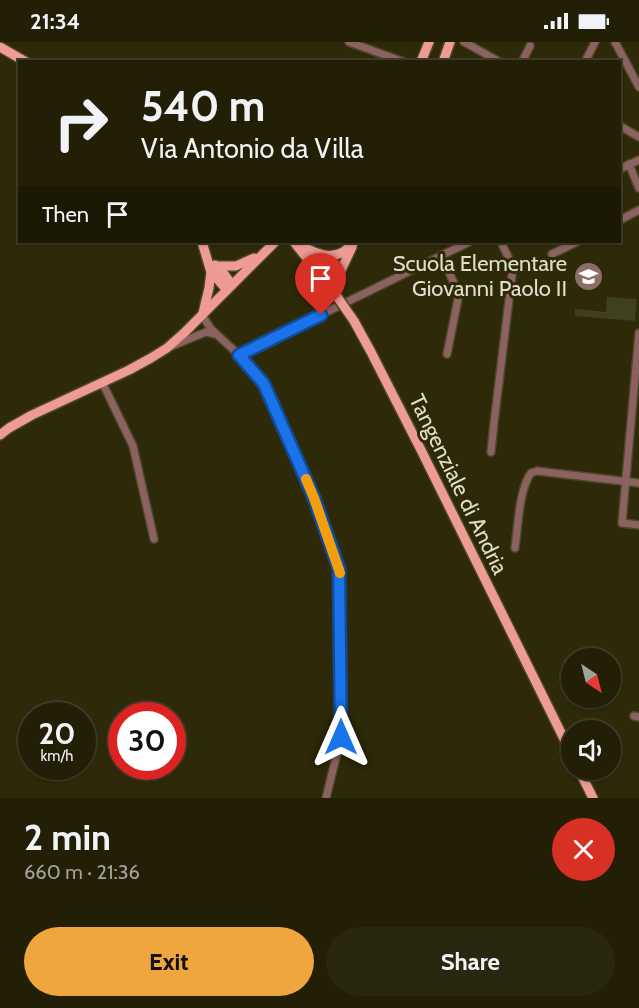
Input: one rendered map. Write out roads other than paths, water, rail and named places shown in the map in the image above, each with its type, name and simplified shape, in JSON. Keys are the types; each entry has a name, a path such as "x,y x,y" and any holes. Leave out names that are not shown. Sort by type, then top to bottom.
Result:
{"main road":[{"path":"422,60 429,42"},
{"path":"444,60 451,43"},
{"path":"0,47 23,60"},
{"path":"202,243 214,269 229,287"},
{"path":"0,435 32,415 151,358 167,348 274,243"},
{"name":"Tangenziale di Andria","path":"295,243 336,295 371,352 561,733"},
{"path":"296,243 319,254 331,256 345,252 353,243"},
{"path":"336,295 337,279 354,243"},
{"path":"214,269 240,266 265,251"},
{"path":"202,315 214,269"},
{"path":"584,780 593,798"}],"street":[{"path":"349,42 398,60"},
{"path":"463,42 496,60"},
{"path":"586,60 595,42"},
{"path":"615,42 637,77 639,87"},
{"path":"523,60 530,46"},
{"path":"621,127 639,137"},
{"path":"621,168 639,160"},
{"path":"629,164 639,188"},
{"path":"621,219 639,210"},
{"path":"239,355 467,243"},
{"path":"491,452 513,267 501,243"},
{"path":"552,254 575,243"},
{"path":"441,255 459,294 447,354"},
{"path":"202,315 217,336 239,355 264,384 314,498 339,569 341,737 326,798"},
{"path":"167,348 206,332 217,336"},
{"path":"639,333 636,409 622,523 639,525"},
{"path":"102,382 133,446 154,539"},
{"path":"514,548 524,488 531,473 537,471 639,483"}],"place":[{"name":"Scuola Elementare Giovanni Paolo II","path":"588,276"}]}
